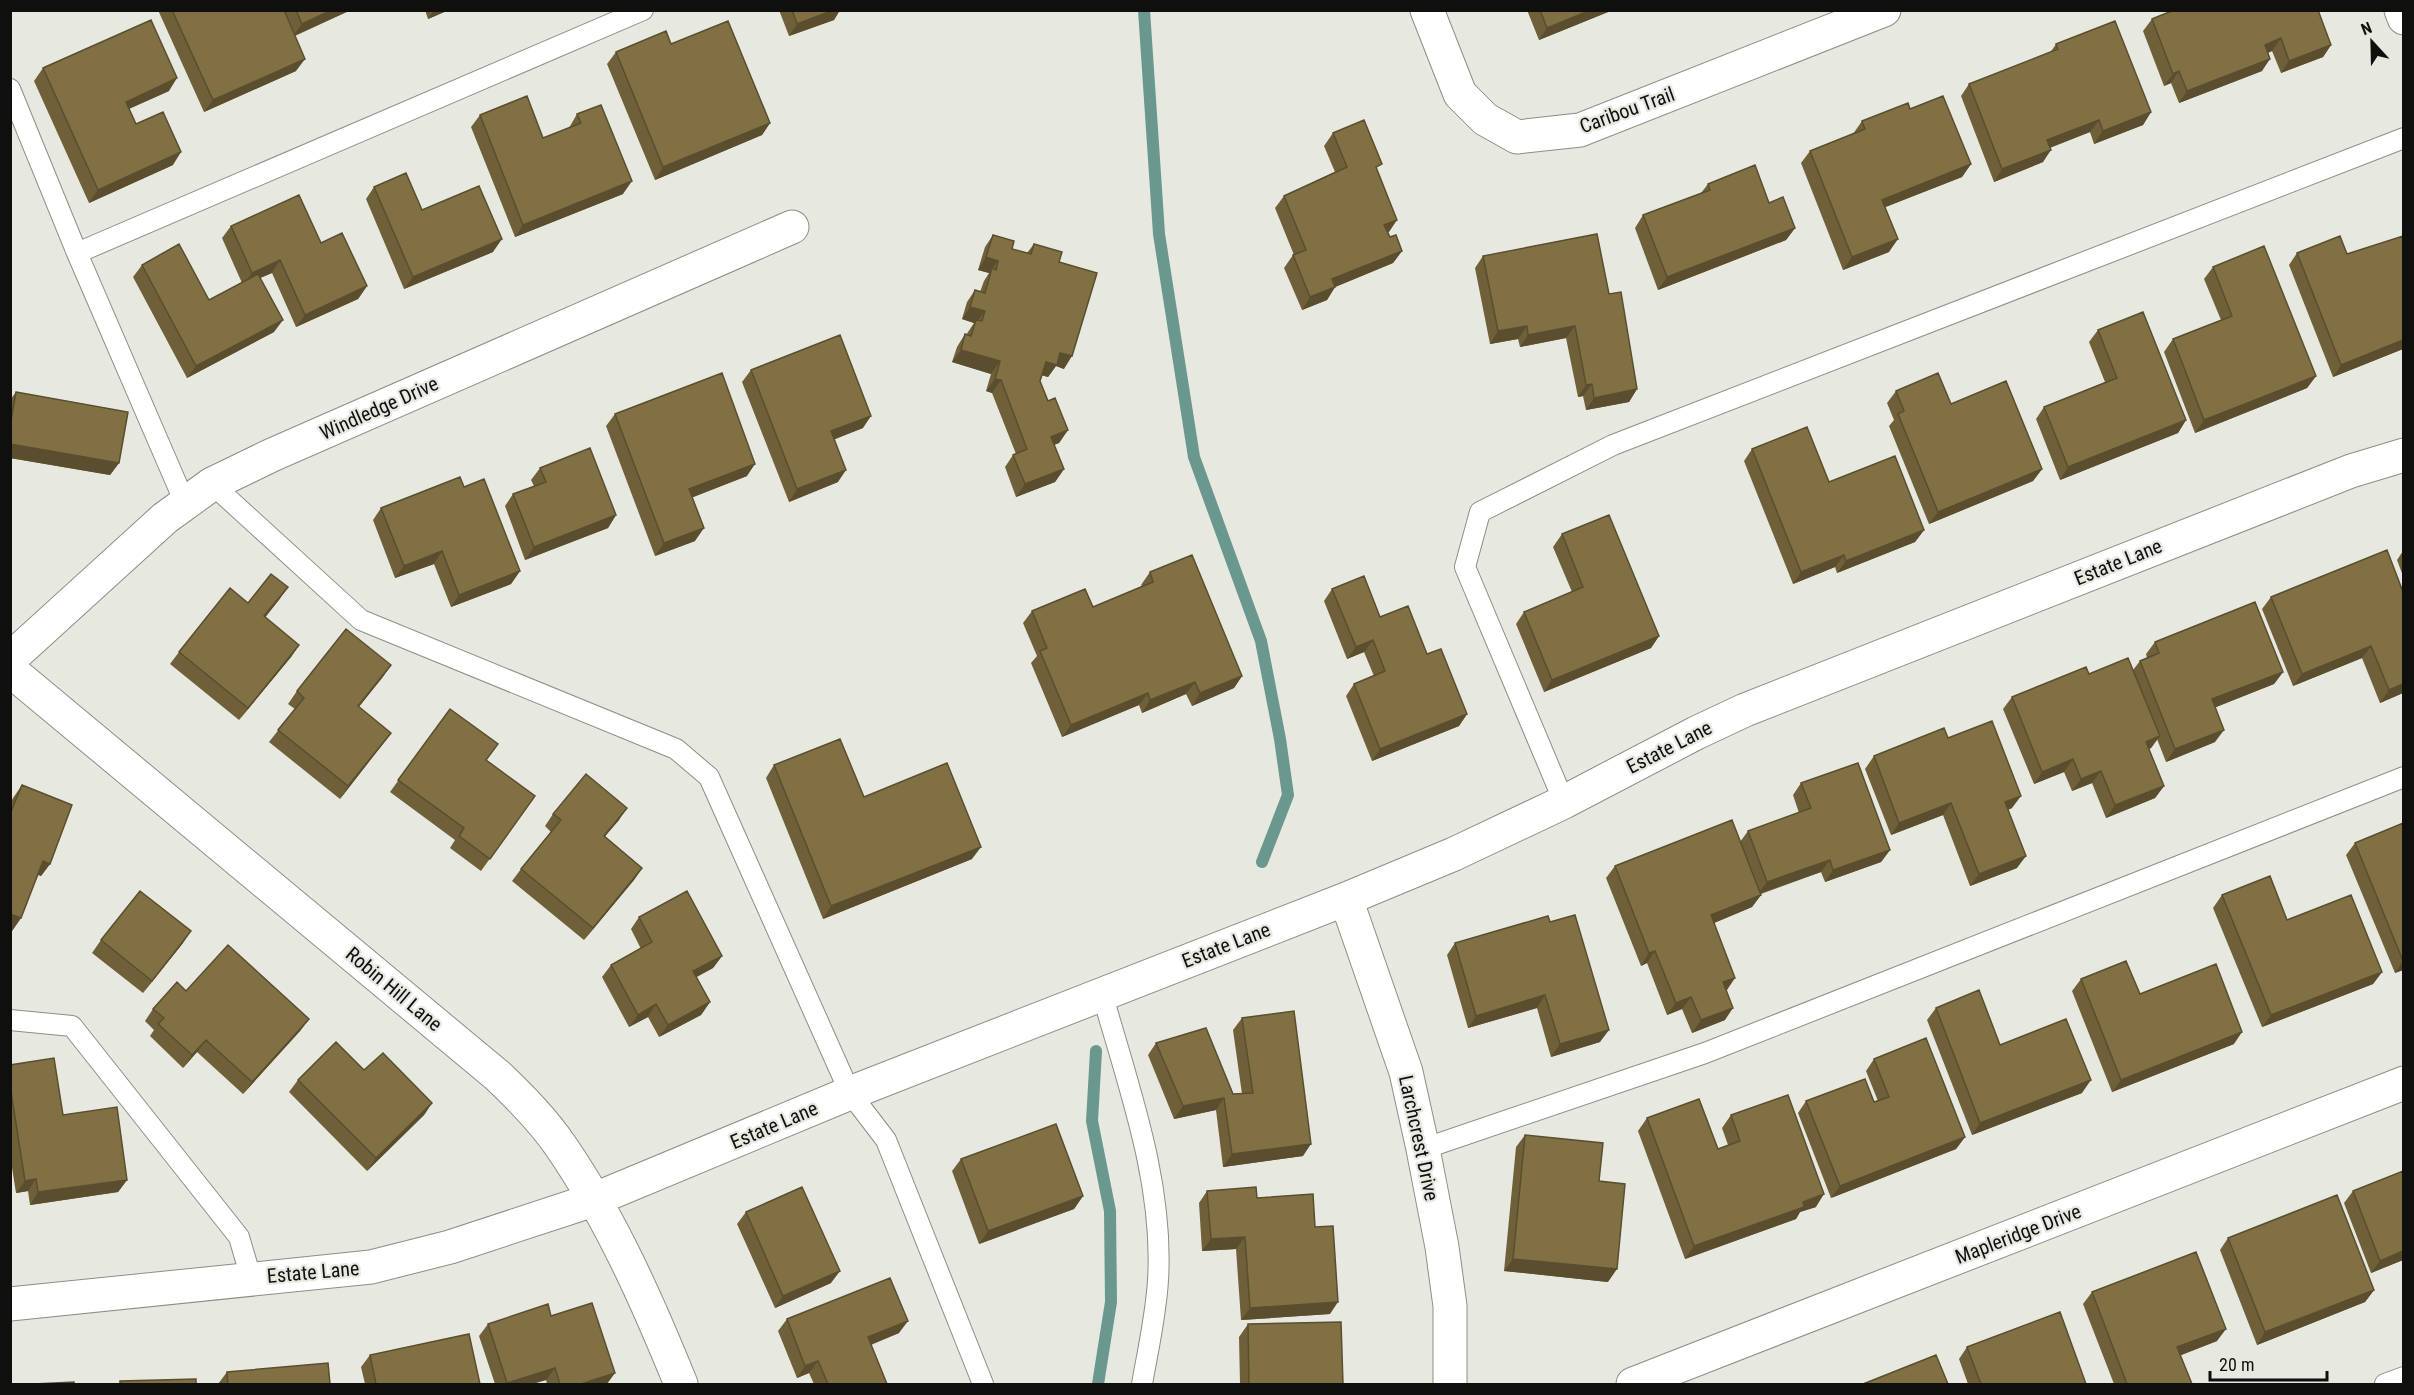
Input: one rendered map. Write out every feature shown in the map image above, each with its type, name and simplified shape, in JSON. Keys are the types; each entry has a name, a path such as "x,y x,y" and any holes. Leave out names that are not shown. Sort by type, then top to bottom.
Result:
{"street":[{"name":"Caribou Trail","path":"1427,10 1460,94 1485,119 1517,137 1580,130 1884,10"},
{"path":"2401,10 2403,18"},
{"name":"Windledge Drive","path":"10,659 165,518 212,484 282,450 792,227"},
{"name":"Estate Lane","path":"10,1304 371,1267 450,1247 593,1200 850,1093 1346,899 1454,854 1564,802 1696,732 1745,710 2351,471 2403,455"},
{"name":"Robin Hill Lane","path":"10,670 498,1076 529,1107 561,1147 593,1200 646,1298 681,1384"},
{"name":"Larchcrest Drive","path":"1346,899 1406,1072 1423,1149 1442,1247 1450,1306 1450,1384"},
{"name":"Mapleridge Drive","path":"1633,1384 2403,1083"}],"lane":[{"path":"77,252 643,10"},
{"path":"10,89 185,503"},
{"path":"1564,802 1465,567 1480,512 1613,445 2403,138"},
{"path":"212,484 361,620 676,749 709,777 850,1093 886,1140 983,1384"},
{"path":"1423,1149 1705,1053 2403,777"},
{"path":"1102,993 1144,1143 1157,1215 1158,1280 1142,1384"},
{"path":"10,1020 72,1026 239,1237 251,1278"},
{"path":"2385,1384 2403,1377"}],"building":[{"path":"172,10 284,10 305,59 213,100"},
{"path":"296,10 332,10 302,24"},
{"path":"792,10 834,10 797,24"},
{"path":"1540,10 1591,10 1547,28"},
{"path":"2174,10 2318,10 2331,45 2289,61 2281,38 2265,45 2270,59 2187,91 2179,71 2173,74 2152,19"},
{"path":"151,20 177,78 126,102 136,124 163,112 181,152 98,190 43,68"},
{"path":"728,21 770,123 663,167 616,52 666,31 671,44"},
{"path":"2115,21 2151,112 2103,131 2099,120 2047,140 2051,150 2002,169 1969,84 2058,49 2056,44"},
{"path":"527,96 543,138 581,123 577,114 601,105 632,181 523,225 480,115"},
{"path":"1943,96 1971,164 1882,200 1898,239 1852,257 1810,151 1865,129 1862,121 1908,103 1910,109"},
{"path":"1364,120 1382,164 1376,167 1397,220 1384,225 1390,237 1396,235 1402,251 1332,279 1335,287 1310,297 1293,255 1306,250 1284,196 1347,167 1333,133"},
{"path":"1755,165 1769,203 1783,197 1795,228 1667,277 1643,215 1710,190 1708,184"},
{"path":"406,173 422,210 479,186 502,239 413,277 374,187"},
{"path":"299,195 321,243 342,233 367,286 305,315 280,260 252,273 231,226"},
{"path":"1597,234 1609,294 1621,292 1637,389 1594,398 1592,384 1586,385 1575,326 1528,335 1527,326 1498,331 1483,256"},
{"path":"993,235 1014,241 1012,249 1031,254 1034,244 1062,252 1059,262 1097,273 1072,356 1060,353 1057,365 1046,362 1040,381 1048,401 1055,398 1068,430 1051,437 1064,469 1025,484 1013,455 1027,449 1001,380 995,379 1000,361 961,350 965,334 971,336 976,320 982,321 985,311 970,307 975,290 985,293 992,268 996,270 998,261 986,257"},
{"path":"2340,236 2347,254 2403,236 2403,340 2341,365 2297,253"},
{"path":"179,244 209,300 258,274 283,320 196,366 142,265"},
{"path":"2264,246 2316,376 2204,420 2173,339 2232,316 2213,267"},
{"path":"2143,312 2186,420 2068,467 2044,407 2117,378 2098,330"},
{"path":"840,335 871,416 831,431 846,470 797,489 751,370"},
{"path":"722,373 755,464 689,489 704,528 664,543 615,414"},
{"path":"1938,373 1951,404 2006,381 2042,469 1938,512 1898,414 1904,411 1896,391"},
{"path":"16,392 128,412 119,463 10,444 10,426"},
{"path":"1807,427 1829,482 1895,456 1924,530 1846,561 1844,555 1801,572 1752,449"},
{"path":"590,448 616,515 534,547 513,494 546,482 540,468"},
{"path":"460,477 464,487 484,479 520,571 459,595 442,551 404,566 381,508"},
{"path":"1609,515 1659,636 1552,680 1524,612 1583,587 1562,534"},
{"path":"2387,550 2403,592 2403,684 2389,690 2371,646 2302,674 2271,597"},
{"path":"1192,555 1242,676 1200,693 1195,682 1150,700 1148,693 1071,725 1040,651 1047,648 1032,611 1085,589 1093,607 1153,582 1150,572"},
{"path":"271,574 288,587 264,616 299,645 248,708 179,652 230,588 248,603"},
{"path":"1364,576 1380,617 1408,606 1427,654 1441,649 1467,714 1380,749 1354,684 1385,671 1373,640 1356,647 1332,589"},
{"path":"2255,602 2283,672 2212,699 2224,730 2175,749 2140,661 2159,653 2155,642"},
{"path":"346,629 391,665 358,706 391,733 348,786 278,730 304,698 297,691"},
{"path":"2128,658 2160,736 2146,742 2164,786 2115,805 2101,771 2081,779 2073,759 2042,772 2012,697 2086,667 2089,674"},
{"path":"450,709 498,744 486,760 535,796 490,859 459,836 464,828 398,780"},
{"path":"1992,721 2021,796 2005,802 2026,856 1979,874 1951,803 1899,823 1874,756 1944,728 1948,738"},
{"path":"840,739 864,797 947,763 981,847 831,906 774,765"},
{"path":"1858,763 1890,850 1833,870 1830,860 1767,882 1748,831 1811,808 1801,783"},
{"path":"586,774 627,808 604,836 642,868 593,928 521,869 561,820 553,814"},
{"path":"22,785 72,805 50,864 43,861 21,918 10,914 10,814"},
{"path":"1732,820 1761,895 1711,915 1735,978 1723,982 1733,1008 1701,1020 1691,997 1676,1003 1655,951 1649,953 1615,866"},
{"path":"2403,823 2403,961 2355,843"},
{"path":"2270,876 2287,920 2351,895 2382,972 2271,1015 2222,895"},
{"path":"140,891 191,931 152,981 101,940"},
{"path":"687,891 722,956 693,971 710,1002 668,1025 656,1004 638,1015 611,965 652,942 639,917"},
{"path":"1575,915 1609,1030 1560,1044 1545,995 1476,1016 1455,943 1548,916 1550,922"},
{"path":"228,945 309,1019 252,1082 206,1040 192,1055 158,1024 164,1018 153,1009 177,982 186,991"},
{"path":"2126,961 2140,994 2216,964 2242,1032 2121,1080 2081,979"},
{"path":"1979,990 2000,1045 2066,1019 2091,1080 1980,1123 1936,1008"},
{"path":"1294,1011 1311,1144 1232,1154 1224,1098 1183,1106 1156,1043 1206,1028 1233,1094 1253,1093 1242,1018"},
{"path":"1926,1038 1965,1137 1840,1186 1806,1101 1865,1079 1874,1102 1889,1097 1874,1059"},
{"path":"336,1042 364,1070 383,1053 432,1103 376,1158 298,1080"},
{"path":"54,1058 63,1115 117,1107 127,1180 38,1192 36,1179 25,1181 10,1085 10,1065"},
{"path":"1788,1095 1824,1194 1803,1202 1804,1207 1694,1246 1647,1118 1699,1099 1718,1149 1740,1141 1731,1115"},
{"path":"1056,1124 1083,1196 988,1231 961,1159"},
{"path":"1525,1135 1603,1143 1599,1181 1625,1184 1617,1269 1513,1259"},
{"path":"2403,1171 2403,1251 2380,1261 2353,1191"},
{"path":"802,1187 840,1271 783,1296 746,1212"},
{"path":"1256,1187 1257,1198 1313,1194 1315,1227 1333,1226 1338,1302 1250,1308 1245,1237 1211,1239 1207,1191"},
{"path":"2337,1195 2374,1290 2265,1332 2228,1238"},
{"path":"2196,1252 2226,1329 2177,1347 2192,1384 2127,1384 2092,1292"},
{"path":"890,1278 908,1321 868,1337 887,1384 828,1384 818,1361 805,1366 787,1319"},
{"path":"592,1303 615,1373 581,1384 560,1384 555,1368 507,1383 488,1324 548,1304 551,1316"},
{"path":"2060,1312 2086,1384 1981,1384 1967,1347"},
{"path":"1341,1322 1343,1384 1249,1384 1248,1324"},
{"path":"469,1334 480,1384 376,1384 370,1355"},
{"path":"1936,1355 1948,1384 1863,1384"},
{"path":"328,1363 330,1384 228,1384 227,1372"},
{"path":"196,1379 196,1384 120,1384 120,1381"},
{"path":"74,1382 74,1384 34,1384"}],"waterway":[{"path":"1144,10 1159,234 1194,457 1261,641 1288,795 1262,862"},
{"path":"1096,1051 1092,1121 1110,1211 1111,1302 1098,1384"}]}
